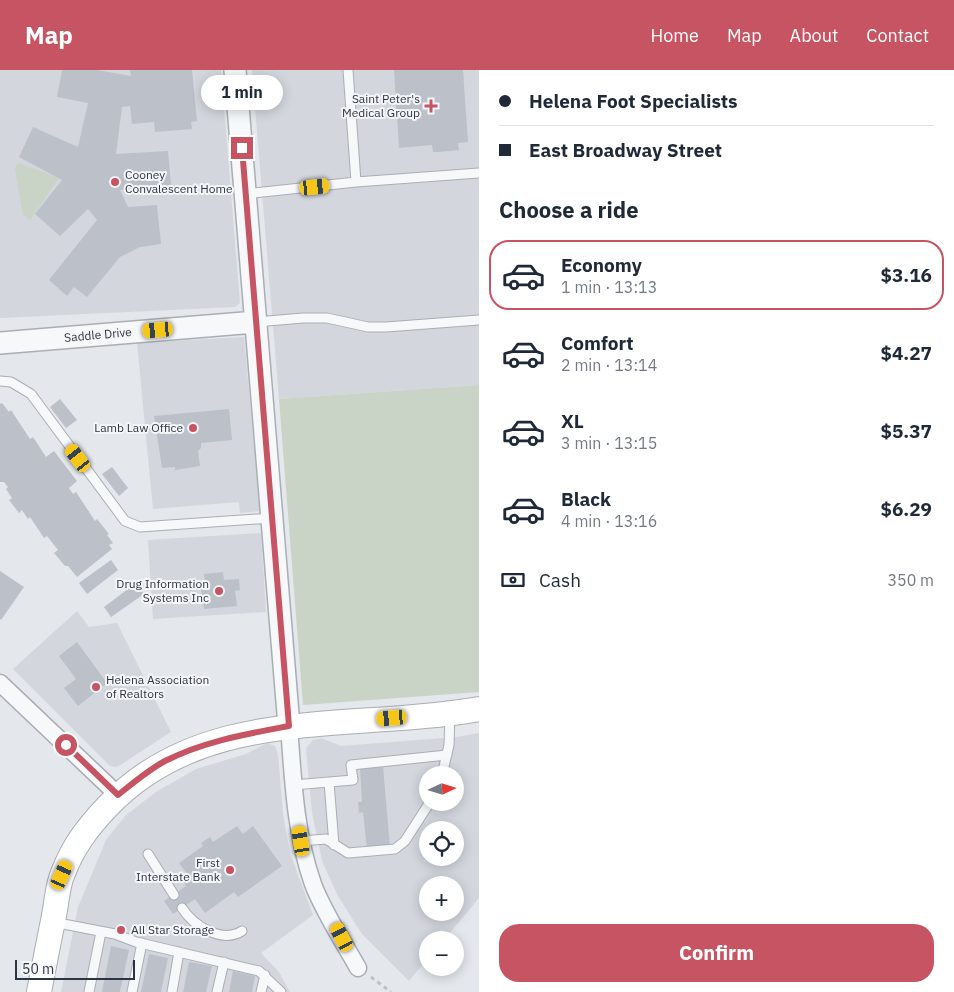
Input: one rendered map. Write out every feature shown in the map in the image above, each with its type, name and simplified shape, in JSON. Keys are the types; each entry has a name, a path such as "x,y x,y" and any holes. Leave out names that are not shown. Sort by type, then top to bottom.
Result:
{"main road":[{"path":"39,992 62,875 77,841 118,795 165,761 204,745 240,735 289,726 450,714 479,708"}],"street":[{"path":"236,70 293,785 301,841 314,886 358,968"},
{"name":"Saddle Drive","path":"0,343 256,322"},
{"path":"0,683 118,795"}],"lane":[{"path":"348,70 356,182"},
{"path":"246,194 356,182 479,173"},
{"path":"256,322 327,318 368,327 386,327 479,320"},
{"path":"0,382 11,382 31,394 125,521 140,527 272,518"},
{"path":"444,766 447,755 450,714"},
{"path":"293,785 353,780 351,765 447,755"},
{"path":"329,782 334,845"},
{"path":"301,841 326,839 348,853 395,849 405,841 424,811"},
{"path":"148,854 174,894"},
{"path":"182,908 189,919 199,928 220,934 238,934 242,931"},
{"path":"53,922 259,971 281,992"},
{"path":"89,992 101,932"},
{"path":"132,992 142,943"},
{"path":"172,992 179,952"},
{"path":"217,992 224,962"},
{"path":"262,992 265,975"}],"path":[{"path":"358,968 391,992"}],"shaded area":[{"path":"0,70 221,70 240,303 235,307 0,318"},
{"path":"252,70 479,70 479,385 279,399"},
{"path":"244,337 260,511 240,513 239,502 153,509 137,343"},
{"path":"261,533 266,612 153,619 148,540"},
{"path":"77,611 89,627 117,623 171,732 117,767 110,766 13,669"},
{"path":"479,733 479,898 464,916 464,876 419,876 419,921 460,921 452,931 419,931 419,969 409,981 362,934 338,896 322,861 312,812 306,748 313,740 321,738 341,746 456,737"},
{"path":"267,743 275,746 278,754 283,815 290,853 313,915 261,953 279,972 290,992 61,992 78,907 106,840 126,815 156,792 196,769 246,754"}],"green space":[{"path":"18,163 59,178 30,220 23,215 15,169"},
{"path":"479,385 479,692 303,705 279,399"}],"building":[{"name":"Cooney Convalescent Home","path":"62,70 97,70 131,76 130,70 192,70 197,121 191,122 192,129 155,132 154,122 132,124 130,106 122,107 116,154 168,151 171,185 120,190 128,207 157,205 161,244 140,247 120,257 87,297 74,287 67,296 49,280 97,220 88,209 60,236 35,214 62,180 19,157 33,127 78,147 88,103 57,97"},
{"name":"Saint Peter's Medical Group","path":"394,70 463,70 468,142 458,143 459,150 439,152 433,152 432,145 399,148"},
{"path":"60,399 77,420 66,428 50,407"},
{"path":"2,403 9,412 11,410 30,439 33,437 46,457 54,451 77,481 69,488 73,494 76,492 95,521 97,519 109,534 107,535 113,543 109,545 112,549 77,577 54,553 58,550 47,536 44,538 30,517 28,519 22,510 19,513 9,500 12,498 6,489 8,487 4,482 0,482 0,404"},
{"name":"Lamb Law Office","path":"229,409 232,440 201,443 201,448 198,451 200,466 175,470 175,467 162,468 154,416"},
{"path":"112,467 128,488 119,496 102,474"},
{"path":"111,560 118,570 87,594 79,583"},
{"path":"0,571 24,587 1,620 0,619"},
{"name":"Drug Information Systems Inc","path":"223,572 224,580 239,579 240,590 235,591 237,606 204,609 200,582 205,582 204,574"},
{"path":"136,583 144,594 111,617 104,607"},
{"path":"77,642 107,683 78,706 64,688 76,679 59,656"},
{"path":"383,767 390,847 367,849 363,812 359,813 358,802 362,802 360,769"},
{"name":"First Interstate Bank","path":"237,826 243,834 253,826 282,866 238,897 234,892 205,913 195,899 173,914 164,901 186,886 181,878 187,874 179,863 203,846 201,843 210,837 213,842"},
{"path":"111,946 129,950 120,992 102,992"},
{"path":"149,954 168,958 161,992 141,992"},
{"path":"189,962 212,966 206,992 183,992"},
{"path":"233,971 255,976 252,992 229,992"}],"place":[{"name":"Saint Peter's Medical Group","path":"431,106"},
{"name":"Cooney Convalescent Home","path":"115,182"},
{"name":"Lamb Law Office","path":"193,428"},
{"name":"Drug Information Systems Inc","path":"219,591"},
{"name":"Helena Association of Realtors","path":"96,687"},
{"name":"First Interstate Bank","path":"230,870"},
{"name":"All Star Storage","path":"121,930"}],"route":[{"path":"66,745 118,795 165,761 204,745 240,735 289,726 242,148"}]}
